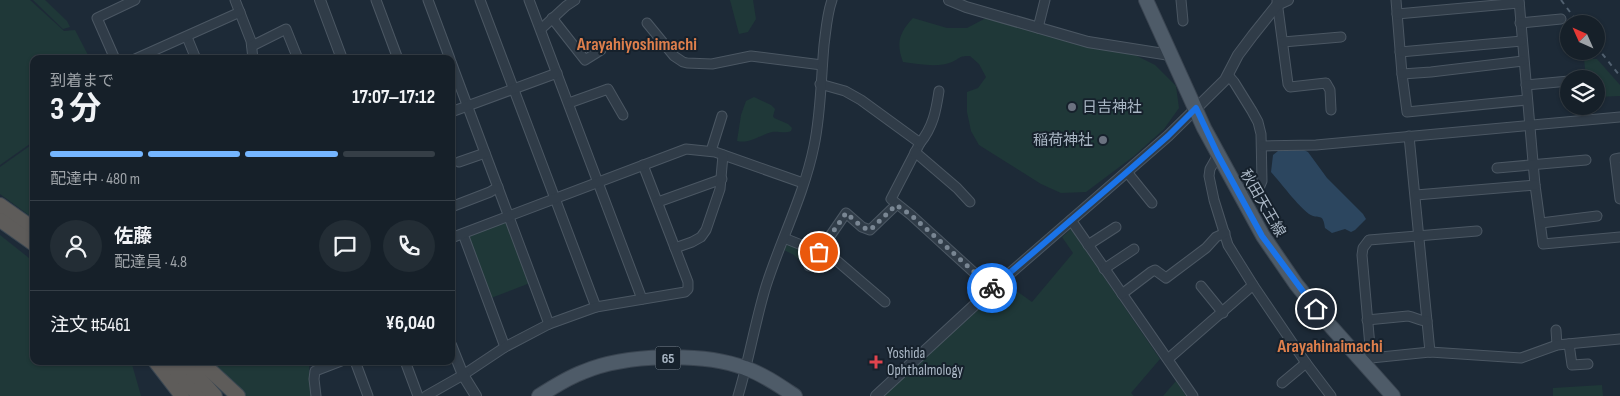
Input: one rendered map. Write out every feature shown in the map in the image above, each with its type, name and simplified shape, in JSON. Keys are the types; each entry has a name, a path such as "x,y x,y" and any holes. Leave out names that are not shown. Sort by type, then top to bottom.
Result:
{"highway":[{"path":"0,205 30,226"},
{"path":"0,220 30,241"},
{"path":"157,365 182,396"},
{"path":"172,365 199,396"},
{"path":"188,365 215,396"},
{"path":"204,365 238,396"}],"main road":[{"name":"秋田天王線","path":"1146,0 1218,155 1262,236 1296,284 1366,360 1393,396"},
{"name":"65","path":"539,396 584,371 632,360 679,358 715,359 746,368 795,396"}],"street":[{"path":"114,55 97,18 135,0"},
{"path":"235,0 252,46 253,55"},
{"path":"320,0 341,55"},
{"path":"376,0 397,55"},
{"path":"428,0 449,55"},
{"path":"480,0 596,307"},
{"path":"530,0 642,299"},
{"path":"541,30 552,18 575,0"},
{"path":"738,396 765,288 793,218 814,149 826,28 832,0"},
{"path":"949,0 966,7 1088,42 1170,55"},
{"path":"1038,28 1045,0"},
{"path":"1182,0 1183,21"},
{"path":"876,396 992,289 1168,136 1228,75 1238,55 1277,2 1288,0"},
{"path":"1396,0 1407,112 1527,100"},
{"path":"1277,2 1288,84 1290,87 1326,83 1330,90 1331,110"},
{"path":"1397,14 1519,2 1535,185 1543,244 1620,237"},
{"path":"150,55 240,12"},
{"path":"552,18 585,60 601,50"},
{"path":"1520,23 1560,19"},
{"path":"647,23 674,56 687,64 712,64 751,56 822,65"},
{"path":"252,46 286,29 296,55"},
{"path":"1283,42 1341,36"},
{"path":"186,37 194,55"},
{"path":"1400,52 1522,41"},
{"path":"1402,74 1523,60"},
{"path":"455,71 549,324"},
{"path":"455,110 557,73"},
{"path":"1228,75 1258,122 1262,146 1262,181 1258,188 1243,200"},
{"path":"1526,85 1560,82"},
{"path":"820,84 845,91 920,143"},
{"path":"569,103 608,89 623,114"},
{"path":"939,91 935,116 929,132 920,143 891,199 992,289"},
{"path":"710,151 722,116"},
{"path":"1262,146 1316,145 1620,117"},
{"path":"1409,136 1430,352"},
{"path":"455,237 686,149 710,151 803,183"},
{"path":"915,152 957,188 970,202"},
{"path":"459,162 485,153"},
{"path":"675,248 701,237 709,221 722,179 723,155"},
{"path":"1218,155 1210,169 1209,176 1214,200 1228,244 1253,286 1306,364 1331,396"},
{"path":"1620,158 1615,159 1620,199"},
{"path":"1496,168 1586,160"},
{"path":"426,396 463,375 505,347 549,324 596,307 685,292 688,289 688,282 643,165"},
{"path":"1127,172 1152,203"},
{"path":"658,202 722,179"},
{"path":"1416,195 1535,185"},
{"path":"455,205 490,192 498,187"},
{"path":"809,266 846,213 862,227 870,230 896,205"},
{"path":"1541,223 1597,216"},
{"path":"1071,220 1168,358 1192,396"},
{"path":"1088,245 1116,227"},
{"path":"1477,231 1369,240 1363,248 1368,320 1366,360 1430,352 1521,358 1557,345 1620,339"},
{"path":"1122,294 1156,270 1166,278 1224,232"},
{"path":"463,234 505,347"},
{"path":"784,238 820,250 885,302"},
{"path":"1104,269 1134,249"},
{"path":"1201,286 1223,313"},
{"path":"1168,358 1253,286"},
{"path":"1368,320 1413,316 1417,320 1427,321"},
{"path":"1556,330 1557,345"},
{"path":"1569,344 1572,365 1588,364"},
{"path":"455,355 463,375 476,396"},
{"path":"1282,383 1306,364"},
{"path":"316,396 314,379 316,371 331,365"},
{"path":"356,365 368,396"},
{"path":"406,365 418,396"}],"green space":[{"path":"0,0 30,0 64,31 75,30 88,55 30,55 30,144 0,165"},
{"path":"33,0 45,0 67,21 70,27 63,29"},
{"path":"730,0 753,0 756,19 748,32 739,34"},
{"path":"988,17 1093,48 1135,55 1155,65 1176,86 1179,108 1164,129 1134,156 1086,192 1061,193 1041,184 979,145 971,131 967,112 967,92 978,88 986,77 979,64 970,56 961,57 946,64 934,65 903,62 899,44 900,38 913,18 947,28 967,28"},
{"path":"1584,60 1598,60 1620,85 1620,96 1605,97 1605,70 1585,70"},
{"path":"754,97 771,105 775,109 774,118 788,124 792,128 791,131 772,132 751,140 737,141 741,115 746,101"},
{"path":"30,146 30,216 0,194 0,167"},
{"path":"506,221 530,283 491,298 467,235"},
{"path":"1071,229 1160,359 1131,393 1134,396 883,396 1007,284 1032,302 1073,253 1062,237"},
{"path":"0,235 30,259 30,365 132,365 141,396 0,396"},
{"path":"787,244 811,252 812,256 804,265 794,255 784,250"},
{"path":"211,365 309,365 310,390 313,396 243,396"},
{"path":"1176,381 1186,396 1163,396"},
{"path":"1602,385 1603,396 1553,396 1553,388"}],"water":[{"path":"1302,149 1308,152 1327,178 1363,214 1366,219 1355,230 1351,232 1345,229 1332,233 1325,228 1322,218 1312,216 1300,206 1271,172 1273,155 1278,151"}],"railway":[{"path":"1561,0 1572,15"},
{"path":"1605,57 1620,76"}],"way so far":[{"path":"819,252 846,213 862,227 870,230 896,205 911,215 992,288"}],"place":[{"name":"日吉神社","path":"1072,107"},
{"name":"稲荷神社","path":"1103,140"},
{"name":"Yoshida Ophthalmology","path":"876,362"}],"district":[{"name":"Arayahiyoshimachi","path":"637,44"},
{"name":"Arayahinaimachi","path":"1330,346"}],"route":[{"path":"992,288 1168,136 1196,108 1204,128 1262,236 1316,309"}]}
